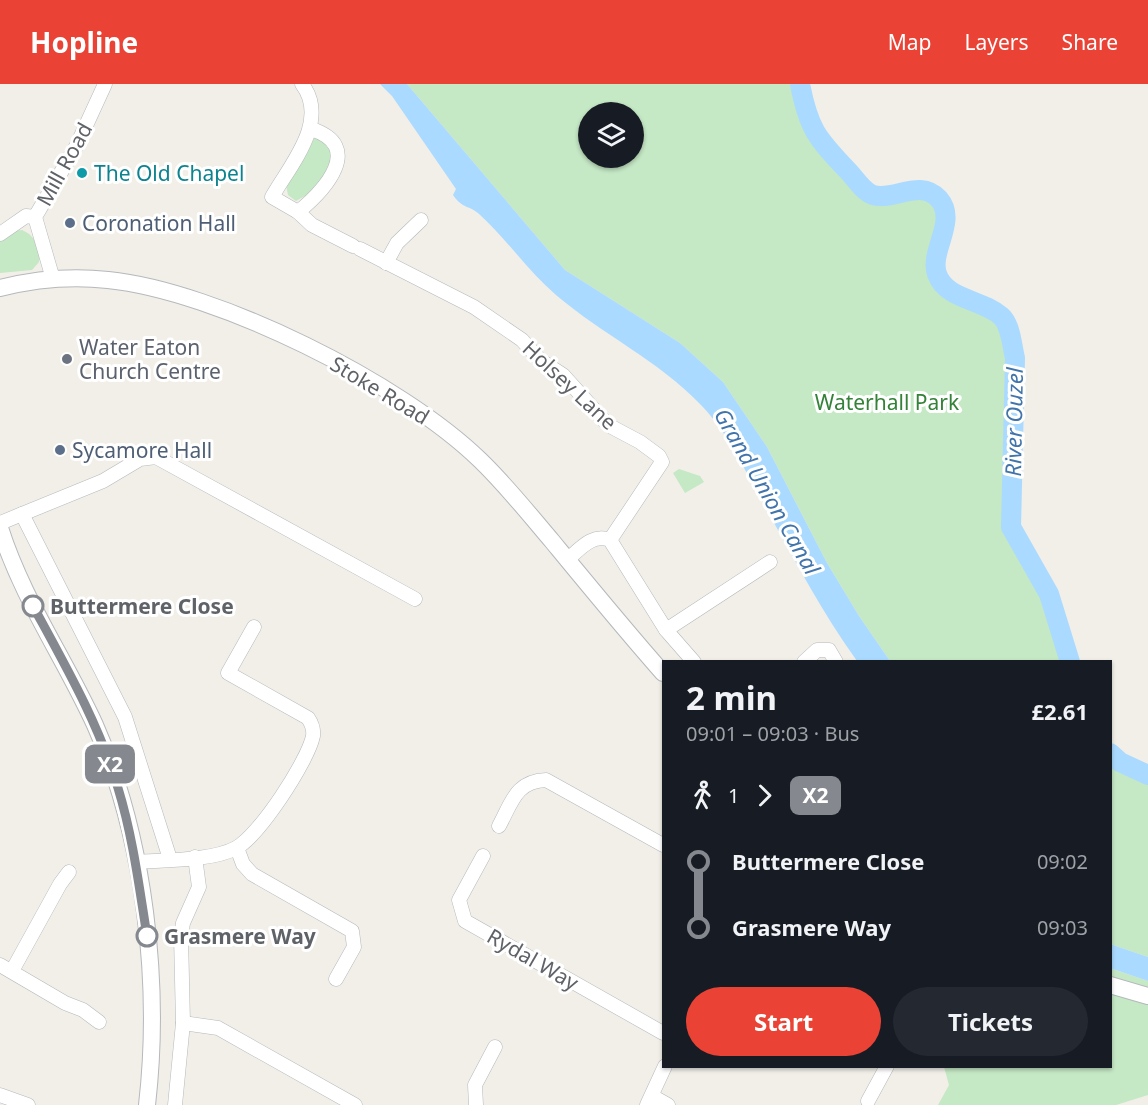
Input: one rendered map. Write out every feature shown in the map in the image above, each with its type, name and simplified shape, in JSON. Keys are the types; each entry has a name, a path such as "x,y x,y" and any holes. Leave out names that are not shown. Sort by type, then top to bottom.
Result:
{"street":[{"name":"Mill Road","path":"53,279 35,217 77,145 105,84"},
{"path":"302,84 313,111 311,129 272,197 298,212 314,198 339,162 339,152 334,141 311,129"},
{"name":"Holsey Lane","path":"298,212 312,225 474,307 522,340 540,360 563,375 608,425 640,442 659,456 662,462 610,540"},
{"path":"0,234 26,216 35,217"},
{"path":"386,262 397,243 422,220"},
{"name":"Stoke Road","path":"0,288 53,279 108,280 174,293 248,320 321,354 400,400 467,448 492,472 662,672"},
{"path":"0,523 103,481 140,459 156,457 415,598"},
{"path":"22,514 124,717 170,859"},
{"path":"0,528 23,586 87,708 106,752 125,812 136,862 153,999 153,1041 147,1105"},
{"path":"567,560 592,539 610,540 666,630 692,660"},
{"path":"666,630 770,562"},
{"path":"136,862 195,857 237,848 255,833 270,815 309,745 313,731 304,715 228,673 254,627"},
{"path":"806,660 817,650 829,650 835,660"},
{"path":"499,826 521,787 532,780 546,780 662,844"},
{"path":"237,848 243,864 252,874 352,931 354,946 336,979"},
{"name":"Rydal Way","path":"483,856 459,900 465,921 662,1032"},
{"path":"175,1105 183,1023 181,936 183,923 199,887 195,857"},
{"path":"69,872 6,968 65,1003 83,1010 99,1022"},
{"path":"1112,986 1148,996"},
{"path":"183,1023 218,1028 354,1105"},
{"path":"476,1105 475,1085 495,1047"},
{"path":"664,1068 650,1100 668,1105"},
{"path":"868,1101 886,1068"},
{"path":"0,1095 28,1105"}],"green space":[{"name":"Waterhall Park","path":"407,84 800,84 807,113 816,133 866,191 881,196 924,190 939,199 944,208 945,218 936,256 937,275 949,290 1001,316 1011,336 1015,358 1012,527 1049,594 1070,660 889,660 827,563 767,447 723,382 680,343 565,270"},
{"path":"315,137 332,146 335,161 310,193 296,201 288,195 286,185"},
{"path":"13,231 27,232 36,243 39,262 32,270 0,273 0,240"},
{"path":"679,469 700,476 704,482 685,493 673,473"},
{"path":"1112,755 1120,762 1148,775 1148,957 1112,945"},
{"path":"1112,969 1148,981 1148,1095 1116,1105 938,1105 949,1085 944,1068 1112,1068"}],"water":[{"name":"Grand Union Canal","path":"380,84 407,84 565,270 680,343 723,382 767,447 827,563 889,660 856,660 819,603 734,451 711,416 667,374 592,323 556,295 478,213 463,205 453,195 456,189 392,96"},
{"path":"1112,945 1148,957 1148,981 1112,969"}],"waterway":[{"name":"River Ouzel","path":"800,84 807,113 816,133 866,191 881,196 924,190 939,199 946,217 937,256 937,274 948,289 993,310 1007,325 1015,358 1011,527 1049,594 1069,660"},
{"name":"River Ouzel","path":"1112,755 1120,762 1148,775"}],"bus line":[{"name":"X2","path":"33,606 87,708 118,786 130,833 147,936"}],"place":[{"name":"The Old Chapel","path":"82,173"},
{"name":"Coronation Hall","path":"70,223"},
{"name":"Water Eaton Church Centre","path":"67,359"},
{"name":"Sycamore Hall","path":"60,450"},
{"name":"Buttermere Close","path":"33,606"},
{"name":"Grasmere Way","path":"147,936"}]}
